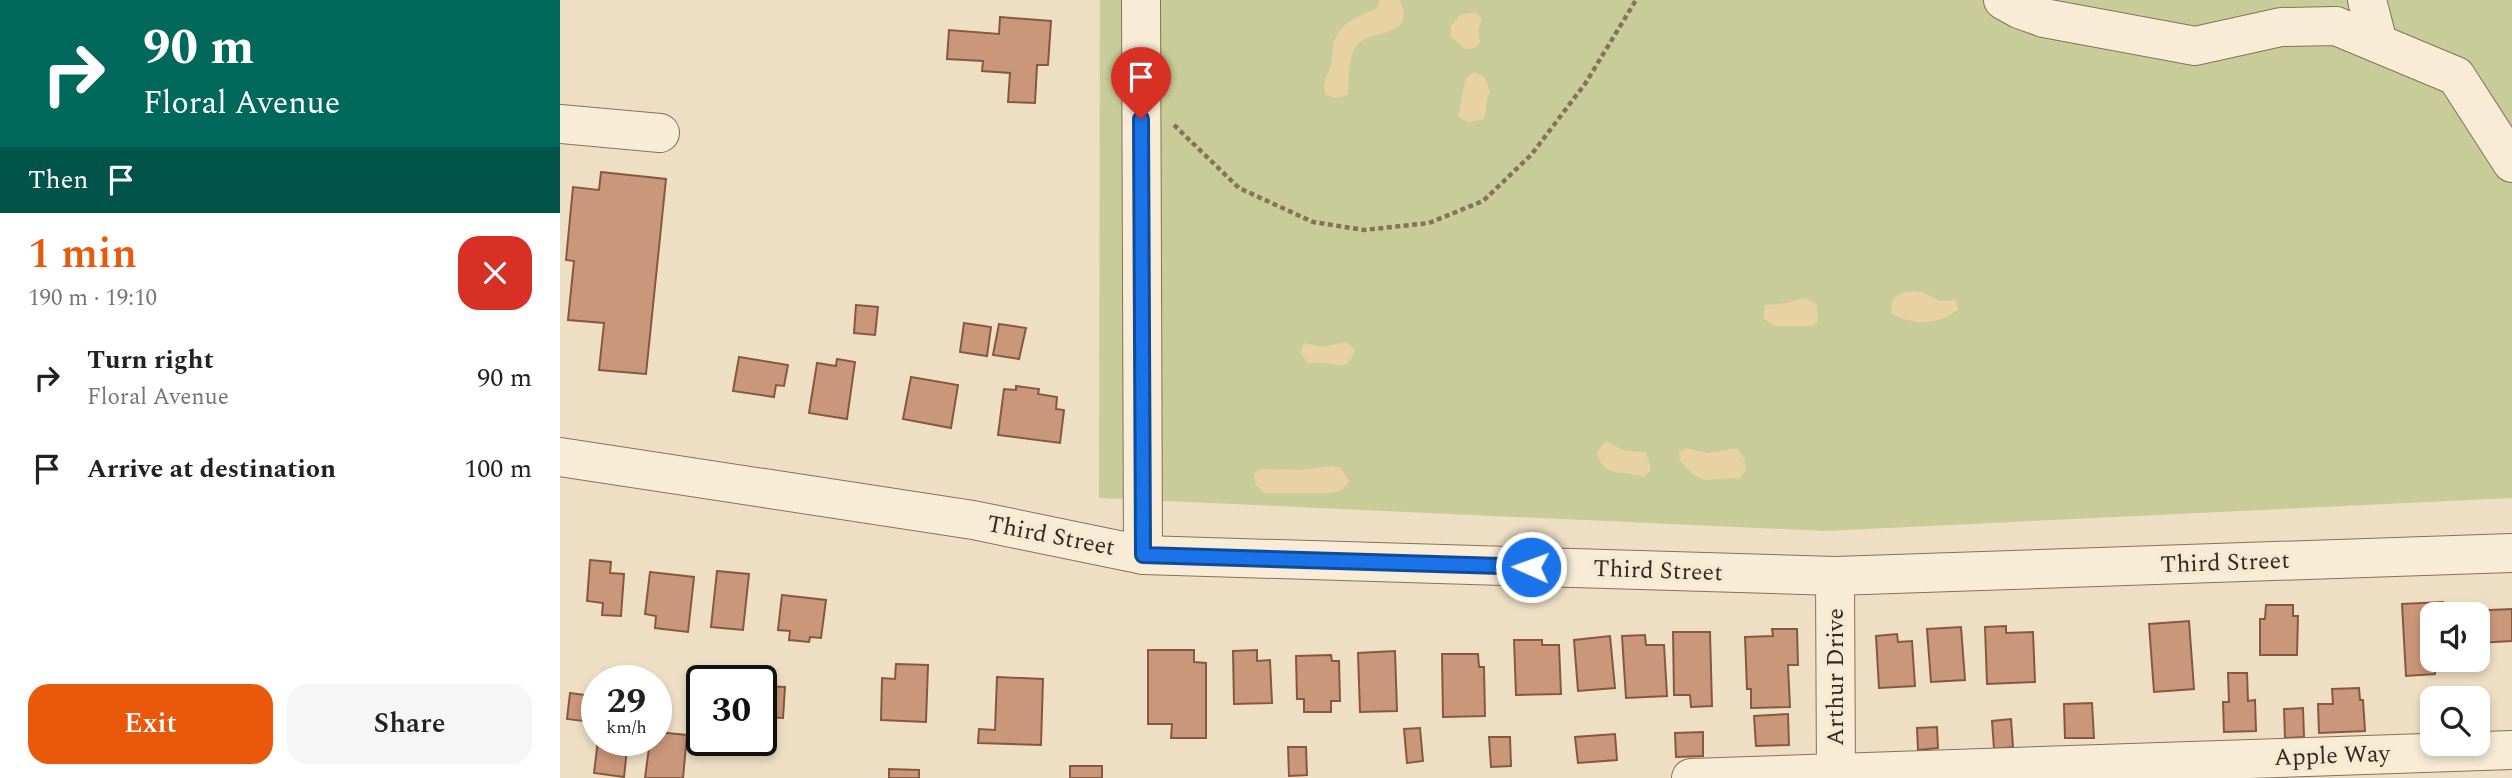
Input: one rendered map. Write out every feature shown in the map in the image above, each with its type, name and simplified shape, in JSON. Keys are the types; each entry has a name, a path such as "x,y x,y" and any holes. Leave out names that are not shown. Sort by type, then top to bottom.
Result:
{"street":[{"path":"1141,0 1143,555"},
{"path":"2367,0 2378,43"},
{"path":"2013,3 2044,18 2195,46 2281,27 2336,26 2456,76 2512,163"},
{"path":"560,124 660,133"},
{"name":"Third Street","path":"560,457 972,520 1143,555 1835,576 2512,553"},
{"name":"Arthur Drive","path":"1835,576 1836,775"},
{"name":"Apple Way","path":"1691,778 2512,750"}],"path":[{"path":"1141,92 1239,188 1313,222 1364,230 1429,223 1483,201 1531,155 1585,84 1636,0"}],"green space":[{"path":"1100,0 2512,0 2512,498 1825,531 1099,498"}],"sand":[{"path":"1380,0 1400,0 1404,12 1403,21 1398,27 1363,40 1356,46 1350,62 1348,94 1328,96 1325,94 1325,83 1335,38 1344,26 1377,8"},
{"path":"1475,12 1482,19 1478,30 1480,43 1475,48 1465,49 1450,36 1451,26 1460,15"},
{"path":"1471,73 1485,77 1490,93 1484,119 1468,122 1458,116 1466,78"},
{"path":"1913,291 1922,292 1940,301 1956,300 1958,309 1951,315 1926,322 1892,314 1891,308 1896,297"},
{"path":"1803,298 1817,304 1818,321 1813,326 1774,326 1763,318 1765,305"},
{"path":"1346,342 1355,349 1352,359 1344,365 1308,363 1301,354 1302,346 1306,343 1320,347"},
{"path":"1606,441 1625,451 1646,452 1651,470 1643,477 1614,472 1603,466 1597,452"},
{"path":"1685,448 1708,453 1737,448 1744,458 1746,470 1739,479 1702,479 1680,461 1679,452"},
{"path":"1340,467 1349,482 1341,491 1331,493 1265,493 1256,485 1254,474 1261,469 1301,470"}],"building":[{"path":"1000,17 1051,21 1048,65 1037,65 1035,103 1008,102 1010,73 982,71 983,61 947,59 949,30 999,34"},
{"path":"601,172 666,179 646,374 599,370 604,323 568,320 574,261 566,260 573,187 599,190"},
{"path":"856,305 878,307 875,335 854,333"},
{"path":"964,323 991,327 987,356 960,352"},
{"path":"999,324 1026,328 1019,359 993,355"},
{"path":"739,357 788,365 784,386 776,385 774,397 733,391"},
{"path":"837,359 855,362 847,419 809,413 817,363 836,366"},
{"path":"911,377 958,385 951,428 903,419"},
{"path":"1016,386 1039,389 1038,394 1057,397 1056,409 1064,410 1060,443 998,435 1004,389 1016,390"},
{"path":"590,560 611,562 610,573 624,574 621,616 602,615 603,603 587,601"},
{"path":"717,571 749,574 743,630 711,627"},
{"path":"650,572 694,577 688,632 655,628 656,616 645,614"},
{"path":"782,595 826,600 821,638 810,637 809,642 789,640 790,631 778,630"},
{"path":"2420,603 2420,672 2435,674 2406,676 2402,604"},
{"path":"2266,605 2293,605 2293,616 2298,616 2297,655 2260,655 2260,619 2265,619"},
{"path":"2512,609 2512,641 2490,642 2490,610"},
{"path":"2189,621 2194,689 2154,692 2149,624"},
{"path":"2006,626 2006,633 2033,632 2035,682 1987,684 1985,627"},
{"path":"1961,627 1965,680 1931,682 1927,629"},
{"path":"1772,629 1797,629 1798,665 1788,665 1790,707 1751,708 1751,689 1747,689 1745,637 1773,636"},
{"path":"1673,632 1710,632 1712,706 1691,707 1690,695 1674,695"},
{"path":"1897,634 1898,642 1912,641 1915,686 1879,688 1876,636"},
{"path":"1645,635 1646,645 1664,645 1667,696 1626,698 1622,636"},
{"path":"1610,636 1615,688 1578,691 1574,640"},
{"path":"1514,640 1542,640 1542,645 1559,645 1561,694 1516,695"},
{"path":"1148,650 1194,650 1194,662 1206,663 1206,738 1171,738 1172,724 1148,724"},
{"path":"1257,650 1257,661 1270,660 1272,703 1234,704 1233,651"},
{"path":"1395,651 1397,711 1360,712 1358,653"},
{"path":"1442,654 1478,654 1479,667 1484,667 1485,716 1443,717"},
{"path":"1331,655 1332,661 1339,661 1340,701 1331,701 1331,712 1304,712 1304,699 1297,699 1296,656"},
{"path":"896,664 928,665 926,722 881,720 882,678 895,679"},
{"path":"2228,673 2247,673 2248,701 2255,700 2256,731 2224,732 2223,702 2229,702"},
{"path":"997,677 1043,679 1041,745 978,743 979,729 995,730"},
{"path":"777,687 785,687 783,718 777,718"},
{"path":"2359,688 2360,700 2363,700 2365,731 2319,733 2318,704 2333,704 2332,689"},
{"path":"570,693 581,694 581,721 567,719"},
{"path":"2092,703 2094,738 2065,738 2064,704"},
{"path":"2303,708 2304,737 2285,738 2284,709"},
{"path":"1788,714 1789,745 1756,746 1754,716"},
{"path":"2011,719 2013,747 1994,749 1992,721"},
{"path":"1937,727 1938,748 1918,750 1917,728"},
{"path":"1420,728 1423,761 1407,763 1404,729"},
{"path":"1703,732 1703,756 1676,757 1675,733"},
{"path":"672,734 686,735 683,778 645,778 648,756 672,756"},
{"path":"1615,734 1617,760 1578,763 1575,737"},
{"path":"1489,737 1510,737 1511,766 1491,767"},
{"path":"1288,747 1306,747 1307,775 1289,776"},
{"path":"596,756 626,756 624,777 594,773"},
{"path":"1070,766 1102,766 1102,778 1070,778"},
{"path":"889,769 919,770 919,778 889,778"}],"route":[{"path":"1141,119 1143,555 1531,567"}]}
